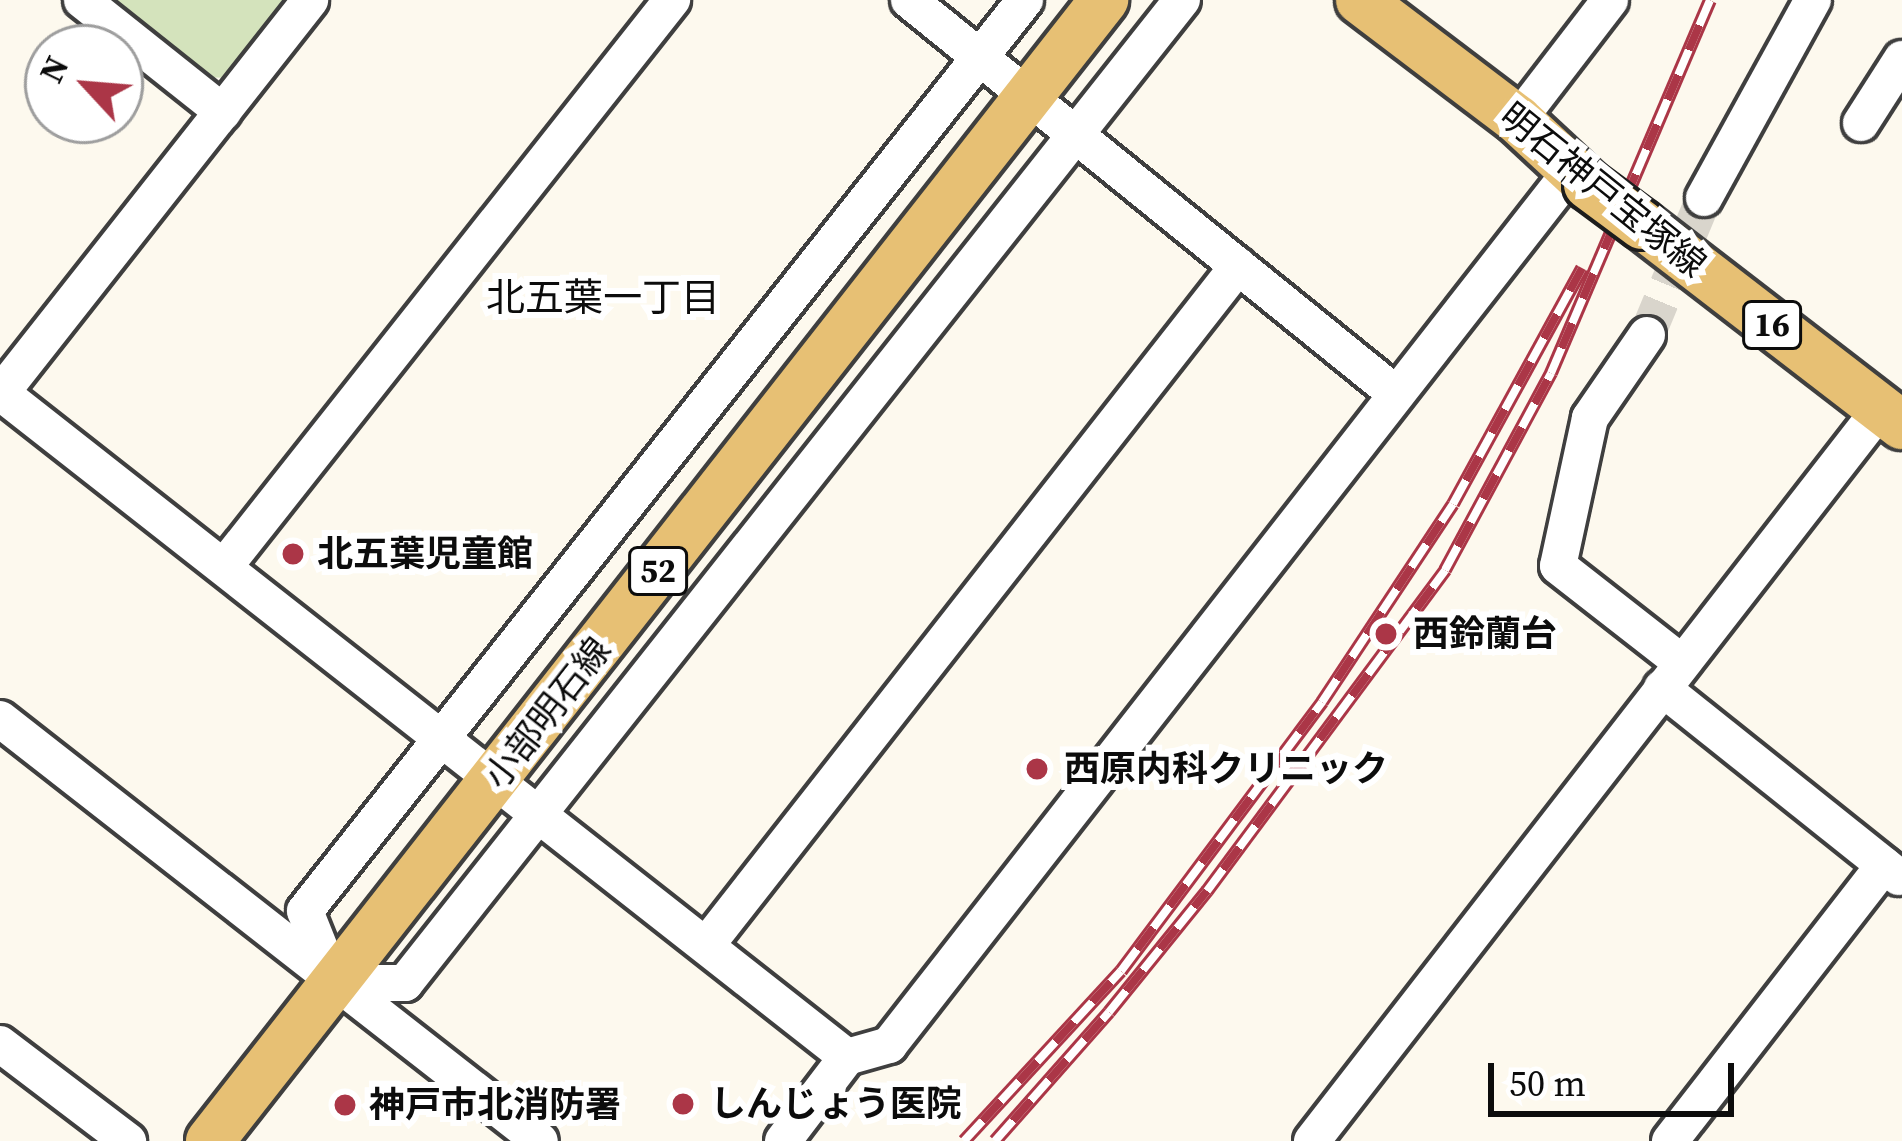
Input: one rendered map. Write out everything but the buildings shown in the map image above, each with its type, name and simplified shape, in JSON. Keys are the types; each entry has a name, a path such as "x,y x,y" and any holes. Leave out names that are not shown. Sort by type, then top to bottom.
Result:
{"main road":[{"name":"小部明石線","path":"210,1141 1104,0"},
{"name":"明石神戸宝塚線","path":"1360,0 1518,120 1579,178 1892,417"}],"street":[{"path":"82,0 223,112"},
{"path":"310,0 1,392 708,943 847,1057"},
{"path":"224,567 672,0"},
{"path":"909,0 1031,94 1396,394"},
{"path":"334,983 305,911 1025,0"},
{"path":"334,983 404,983 1182,0"},
{"path":"1518,120 1610,0"},
{"path":"1704,198 1814,0"},
{"path":"1861,123 1902,59"},
{"path":"783,1141 847,1057 889,1045 1396,394 1579,178"},
{"path":"708,943 1238,266"},
{"path":"1647,334 1591,418 1558,566 1672,676 1893,872 1670,1141"},
{"path":"1312,1141 1672,676 1892,417"},
{"path":"0,719 540,1141"},
{"path":"0,1044 128,1141"}],"green space":[{"path":"105,0 293,0 230,78 203,77 144,31 144,24 136,24"}],"tunnel":[{"path":"1647,335 1704,198"}],"railway":[{"path":"995,1141 1207,891 1445,570 1551,373 1710,0"},
{"path":"964,1141 1121,971 1322,702 1453,504 1582,268"}],"place":[{"name":"北五葉児童館","path":"293,554"},
{"name":"西鈴蘭台","path":"1386,634"},
{"name":"西原内科クリニック","path":"1037,769"},
{"name":"しんじょう医院","path":"683,1104"},
{"name":"神戸市北消防署","path":"345,1105"}],"district":[{"name":"北五葉一丁目","path":"603,298"}]}
